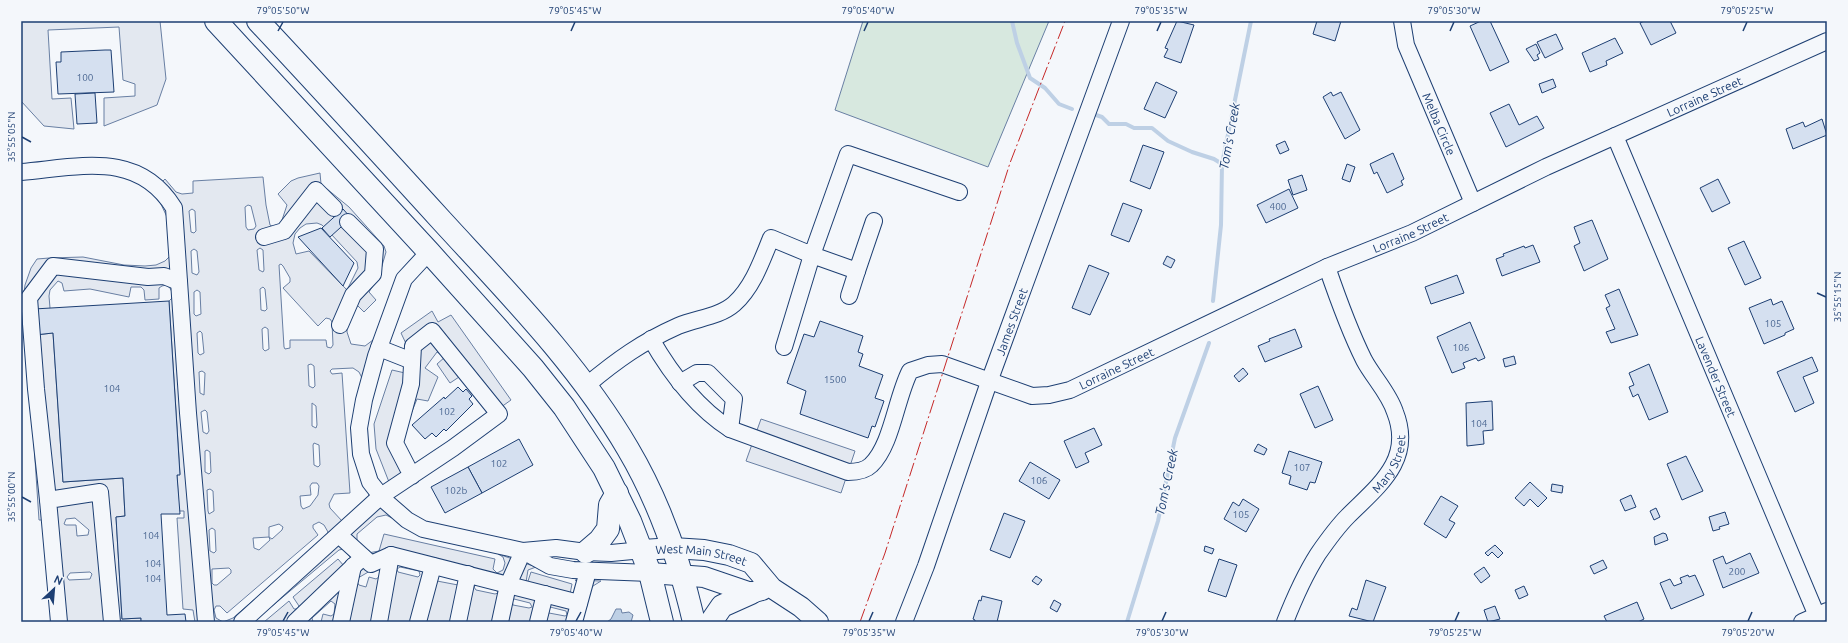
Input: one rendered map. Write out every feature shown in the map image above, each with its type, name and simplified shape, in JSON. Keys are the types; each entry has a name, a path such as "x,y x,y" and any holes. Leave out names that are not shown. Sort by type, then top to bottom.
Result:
{"highway":[{"path":"216,21 430,252 549,387 586,438 618,493 650,573 662,622"},
{"path":"258,21 498,283 587,386 630,451 649,489 673,548 694,622"},
{"path":"587,561 608,529 610,505 618,493"},
{"path":"711,622 722,606 751,593"}],"main road":[{"name":"West Main Street","path":"642,550 673,548 704,550 729,555 751,564 772,588 801,607 818,622"},
{"name":"West Main Street","path":"650,573 681,574 704,577 751,593"},
{"path":"751,593 772,588"}],"street":[{"name":"James Street","path":"904,622 926,566 990,382 1121,21"},
{"name":"Melba Circle","path":"1402,21 1406,45 1473,203"},
{"name":"Lorraine Street","path":"730,429 848,472 858,472 870,466 882,452 904,383 910,371 928,365 942,364 1032,396 1049,395 1070,390 1327,267 1412,233 1546,167 1827,41"},
{"name":"Lavender Street","path":"1615,136 1815,616"},
{"path":"784,347 812,255 848,154 959,192"},
{"path":"21,172 74,168 124,168 145,177 164,194 174,208 206,622"},
{"path":"270,235 284,231 316,190 334,208"},
{"path":"849,296 874,221"},
{"path":"340,325 353,295 373,274 375,250 348,222"},
{"path":"587,386 631,350 680,325 708,318 733,305 744,294 761,263 771,238 812,255 857,270"},
{"path":"430,252 404,279 379,348 364,400 359,428 361,454 370,482 381,496 407,520 423,530 523,551 556,548 587,561 650,573"},
{"path":"59,622 36,389 29,298 53,266 148,277 164,276 179,282"},
{"name":"Mary Street","path":"1285,622 1298,590 1318,554 1346,518 1383,483 1390,472 1399,446 1399,427 1395,411 1364,361 1350,331 1327,267"},
{"path":"242,622 381,496 412,476 499,414 432,331 413,346 411,384 395,443 412,476"},
{"path":"651,339 666,366 680,383 716,420 730,429 734,399 708,373 697,373 680,383"},
{"path":"379,348 412,361"},
{"path":"48,500 100,492 112,622"},
{"path":"339,535 358,561 371,564 391,555 579,603"},
{"path":"587,561 611,553 642,550"},
{"path":"500,622 508,585 523,551"},
{"path":"379,622 391,555"},
{"path":"298,621 358,561"},
{"path":"341,622 358,561"},
{"path":"574,622 587,561"},
{"path":"418,622 433,566"},
{"path":"458,622 468,574"},
{"path":"538,622 545,594"}],"shaded area":[{"path":"21,21 160,21 166,79 157,105 104,126 104,98 135,96 135,84 123,80 119,27 48,30 52,99 71,98 74,129 44,126 21,101"},
{"path":"863,21 1049,21 988,167 835,110"},
{"path":"320,173 321,184 349,207 384,246 386,252 379,276 369,292 376,300 364,312 357,305 348,314 347,332 351,344 365,346 373,340 362,378 359,372 353,368 332,369 330,371 332,374 342,373 350,493 334,494 329,504 330,508 342,521 369,498 369,492 392,518 386,515 377,517 357,534 357,541 368,553 379,551 384,534 495,559 493,569 497,573 503,570 505,563 503,557 498,554 536,567 528,570 526,582 528,581 531,572 572,584 570,594 574,597 577,582 575,580 601,581 593,586 588,592 582,622 321,622 323,614 331,616 334,614 335,604 331,601 312,618 313,622 264,622 289,601 294,609 298,609 299,606 293,597 338,559 344,566 351,561 351,558 343,549 339,550 253,622 223,622 195,622 193,610 183,609 177,518 184,518 184,511 179,511 177,475 180,474 169,301 172,298 172,292 166,285 162,286 159,288 159,299 145,300 144,290 141,287 131,287 129,297 90,289 64,291 62,283 58,281 50,290 50,308 35,335 53,333 63,482 123,478 125,516 116,517 122,619 141,618 141,622 55,622 48,520 39,520 24,293 31,268 37,259 49,258 83,257 124,265 145,266 156,265 165,261 170,256 167,217 159,200 152,192 165,179 176,192 182,194 193,193 193,181 263,177 270,225 273,227 280,226 287,205 278,194 291,181","holes":["248,205 251,206 256,226 254,229 248,230 246,227 245,207","192,209 195,211 196,231 194,233 191,232 189,211","317,223 322,225 357,262 358,268 347,290 309,251 296,254 293,243 295,234 306,224","260,248 263,250 263,272 259,270 257,250","194,249 197,251 199,272 197,275 192,273 191,251","281,264 290,278 290,282 283,288 318,326 326,318 330,319 332,322 333,345 331,348 327,347 326,340 290,340 290,348 285,349 284,347 279,265","263,287 265,289 267,309 265,311 261,310 260,289","197,290 200,292 201,314 196,316 194,314 194,292","265,327 268,329 269,349 265,351 263,349 262,329","200,331 202,333 204,353 200,355 198,353 197,333","311,364 314,366 315,386 313,388 309,386 308,365","202,371 205,373 204,395 200,393 199,372","312,403 316,406 317,425 316,428 312,426","205,410 207,412 209,431 207,434 203,432 201,412","314,443 319,445 320,465 318,467 314,465","207,450 210,452 211,472 209,474 205,472 205,451","312,483 317,483 319,486 318,495 310,506 303,509 301,506 300,496 311,495 310,486","210,489 213,491 214,511 209,514 208,511 207,490","75,518 89,530 88,535 77,536 76,525 64,524 66,519","319,522 324,525 328,532 327,536 233,618 223,622 216,618 214,610 216,606 220,606 227,613 318,535 313,528 313,525","279,524 283,527 282,530 272,539 269,537 269,527","212,528 215,530 216,551 214,553 210,551 209,530","269,537 270,540 259,550 254,548 253,538","400,567 419,571 420,575 418,577 398,572 397,569","229,568 231,573 217,585 212,583 212,569","379,569 379,577 376,579 369,577 366,587 359,585 357,582 358,578 370,571","90,572 92,574 90,579 69,580 67,577 70,573","438,575 458,580 458,585 437,581","477,584 496,589 498,593 495,594 476,590 474,587","514,599 530,603 532,607 529,608 513,605 512,600","550,607 566,611 567,615 565,616 549,613 547,611"]},
{"path":"432,311 438,322 451,315 511,400 490,415 462,375 450,383 437,364 445,357 437,352 425,368 438,377 428,401 417,399 404,431 403,450 413,468 389,482 376,449 374,424 392,370 405,373 410,352 401,333"},
{"path":"761,419 855,451 841,493 746,461"}],"water":[{"path":"616,609 621,609 622,613 629,612 633,615 631,622 607,622 611,619"}],"building":[{"path":"1177,21 1194,25 1181,63 1164,57 1168,49 1165,48"},
{"path":"1317,21 1341,21 1335,41 1313,34"},
{"path":"1481,21 1490,21 1509,62 1490,71 1470,26"},
{"path":"1644,21 1670,21 1676,33 1651,45 1640,23"},
{"path":"1556,34 1563,49 1545,58 1537,42"},
{"path":"1615,38 1623,53 1606,61 1607,65 1590,72 1582,53"},
{"path":"1536,44 1540,53 1537,55 1539,59 1534,61 1526,49"},
{"path":"111,50 114,92 58,94 56,62 61,62 61,52"},
{"path":"1553,79 1556,87 1542,93 1539,84"},
{"path":"1156,82 1177,92 1165,118 1144,109"},
{"path":"1331,92 1333,96 1341,92 1360,130 1345,139 1323,97"},
{"path":"95,93 97,123 77,124 75,94"},
{"path":"1509,104 1519,125 1537,116 1544,128 1506,147 1490,113"},
{"path":"1822,119 1827,135 1793,149 1786,129 1803,122 1805,127"},
{"path":"1285,141 1289,150 1280,154 1276,145"},
{"path":"1143,145 1164,152 1150,189 1130,181"},
{"path":"1393,153 1404,179 1401,181 1403,185 1387,193 1377,172 1374,174 1370,164"},
{"path":"1347,164 1355,167 1350,182 1342,179"},
{"path":"1302,175 1307,190 1293,195 1288,180"},
{"path":"1718,179 1730,203 1712,212 1700,188"},
{"path":"1289,189 1298,208 1266,223 1257,205"},
{"path":"1123,203 1142,210 1129,242 1111,235"},
{"path":"343,209 351,218 330,237 322,228"},
{"path":"1592,220 1608,259 1584,271 1574,246 1580,243 1574,227"},
{"path":"321,228 354,263 343,286 298,237"},
{"path":"1744,241 1761,278 1745,285 1728,248"},
{"path":"1533,245 1540,262 1502,276 1496,259 1504,256 1503,254 1524,246 1525,248"},
{"path":"1167,256 1175,260 1171,268 1163,264"},
{"path":"1089,265 1109,273 1090,315 1072,308"},
{"path":"1457,275 1464,293 1431,304 1425,287"},
{"path":"1619,289 1638,335 1611,343 1606,332 1615,329 1606,308 1610,306 1605,295"},
{"path":"1771,299 1773,305 1782,301 1794,329 1785,333 1785,335 1764,344 1749,308"},
{"path":"169,301 180,475 177,475 180,514 161,514 167,615 185,614 186,622 141,622 141,618 122,619 116,517 125,516 123,478 63,482 53,333 35,335 34,309"},
{"path":"820,321 863,336 858,352 863,354 859,366 883,375 875,398 884,401 875,427 872,426 868,438 800,414 806,391 787,383 804,334 814,337"},
{"path":"1470,322 1485,358 1478,361 1476,358 1463,363 1465,368 1452,373 1437,337"},
{"path":"1295,329 1302,347 1265,362 1258,346 1270,341 1269,339"},
{"path":"1514,356 1516,364 1505,367 1503,359"},
{"path":"1812,357 1818,371 1803,377 1814,403 1795,412 1777,372"},
{"path":"1649,364 1668,412 1649,420 1638,394 1633,397 1629,387 1634,385 1629,373"},
{"path":"1243,368 1248,374 1239,382 1234,376"},
{"path":"1318,386 1333,420 1315,428 1300,394"},
{"path":"458,387 463,392 466,389 472,396 469,399 473,404 446,431 444,429 436,437 432,433 425,439 412,425 444,397 445,399"},
{"path":"1492,401 1493,430 1483,431 1484,444 1467,446 1466,403"},
{"path":"1094,428 1102,445 1085,453 1089,462 1076,468 1064,441"},
{"path":"519,439 533,465 482,493 468,467"},
{"path":"1258,444 1267,449 1264,455 1254,451"},
{"path":"1289,451 1322,462 1315,483 1310,482 1307,490 1289,484 1291,476 1282,473"},
{"path":"1686,456 1703,491 1682,500 1667,464"},
{"path":"1030,462 1060,480 1049,499 1019,481"},
{"path":"468,467 482,493 445,513 431,487"},
{"path":"1530,482 1547,498 1538,507 1530,499 1524,506 1515,498"},
{"path":"1552,484 1563,486 1562,493 1551,491"},
{"path":"1631,495 1636,507 1625,511 1620,500"},
{"path":"1441,496 1458,506 1449,520 1455,523 1446,538 1424,524"},
{"path":"1243,499 1259,509 1246,532 1224,519 1233,502 1239,506"},
{"path":"1656,508 1660,517 1654,520 1650,511"},
{"path":"1725,512 1729,524 1719,527 1720,529 1713,531 1709,517"},
{"path":"1004,513 1025,521 1010,558 990,550"},
{"path":"1663,533 1666,534 1668,540 1655,545 1654,537"},
{"path":"1495,545 1503,553 1498,558 1492,552 1488,556 1485,553"},
{"path":"1205,546 1214,549 1212,554 1204,551"},
{"path":"1750,553 1759,573 1723,588 1713,560 1723,556 1726,564"},
{"path":"1219,559 1237,565 1226,597 1208,591"},
{"path":"1603,560 1607,568 1594,574 1590,566"},
{"path":"1484,567 1490,576 1481,583 1474,574"},
{"path":"1688,575 1689,577 1695,575 1704,595 1671,609 1660,583 1670,579 1674,586 1682,583 1680,578"},
{"path":"1036,576 1042,580 1038,585 1032,581"},
{"path":"1366,580 1386,587 1373,622 1349,616 1352,608 1357,610"},
{"path":"1524,586 1528,595 1519,599 1515,590"},
{"path":"982,596 1002,601 997,622 975,622 973,619 979,600 981,601"},
{"path":"1054,600 1061,604 1057,612 1050,608"},
{"path":"1637,602 1644,619 1638,622 1607,622 1604,616"},
{"path":"1495,606 1500,619 1488,622 1484,610"}],"waterway":[{"path":"1012,21 1017,43 1030,78 1045,88 1059,104 1072,109"},
{"name":"Tom's Creek","path":"1213,301 1221,225 1222,164 1251,21"},
{"path":"1096,115 1102,117 1109,124 1126,124 1134,128 1152,128 1168,141 1192,152 1214,159 1222,164"},
{"name":"Tom's Creek","path":"1127,622 1158,521 1175,438 1209,343"}],"power":[{"path":"860,622 885,553 1010,163 1065,21"}]}
